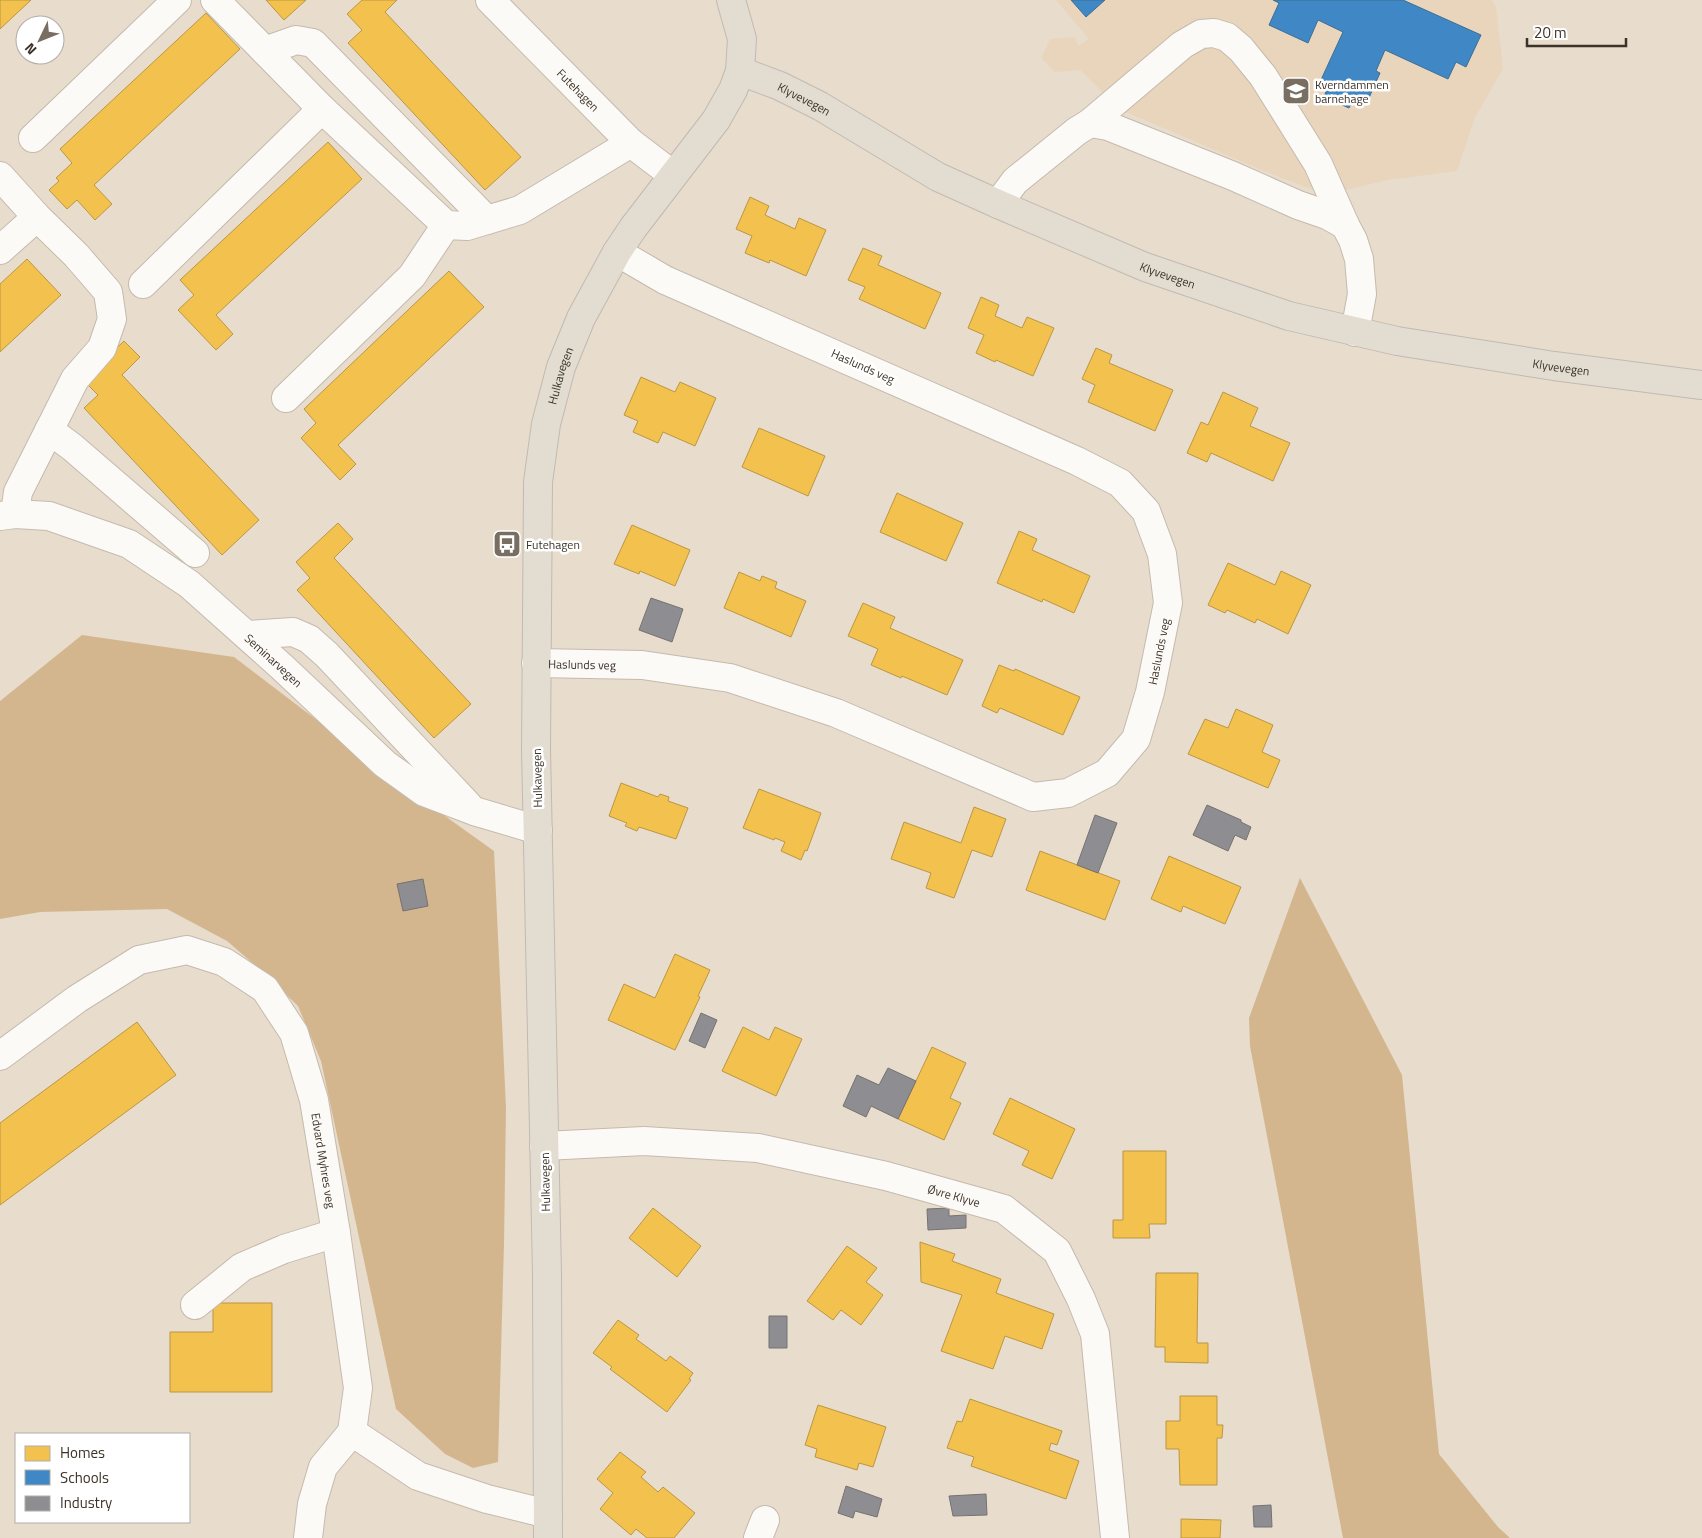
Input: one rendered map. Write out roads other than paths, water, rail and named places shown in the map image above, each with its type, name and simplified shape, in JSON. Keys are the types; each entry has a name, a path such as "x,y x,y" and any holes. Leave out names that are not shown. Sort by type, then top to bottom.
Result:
{"main road":[{"path":"732,0 742,39 740,72"},
{"name":"Hulkavegen","path":"548,1526 536,662 538,482 546,424 561,367 581,318 617,252 633,228 716,120 733,90 740,72"},
{"name":"Klyvevegen","path":"740,72 780,86 820,106 938,177 998,204 1145,267 1289,316 1397,341 1554,366 1702,385"}],"street":[{"path":"33,138 177,0"},
{"path":"216,0 322,109 446,225 467,226 520,210 631,143"},
{"name":"Futehagen","path":"490,0 631,143 672,175"},
{"path":"998,204 1015,181 1077,131 1090,123 1182,45 1201,34 1214,33 1227,37 1241,49 1263,76 1318,164 1345,225 1354,240 1359,258 1362,294 1355,332"},
{"path":"265,51 296,40 313,43 487,220"},
{"path":"143,284 322,109"},
{"path":"1090,123 1108,126 1224,172 1298,205 1327,214 1345,225"},
{"path":"0,176 76,255 108,292 112,319 102,348 75,379 8,515"},
{"path":"0,250 37,216"},
{"path":"286,398 412,276 446,225"},
{"name":"Haslunds veg","path":"536,662 642,665 730,678 836,713 1033,797 1068,793 1107,773 1136,739 1150,692 1168,602 1162,554 1146,511 1120,483 1077,461 665,280 617,252"},
{"path":"49,430 72,447 194,552"},
{"name":"Seminarvegen","path":"8,515 49,516 129,544 189,584 282,667 385,764 424,792 474,812 538,830"},
{"path":"247,635 293,632 309,639 327,655 474,812"},
{"name":"Edvard Myhres veg","path":"0,1056 77,999 139,960 187,950 224,962 264,989 294,1033 314,1100 336,1233 358,1388 352,1432"},
{"name":"Øvre Klyve","path":"544,1146 644,1141 758,1148 886,1176 1004,1209 1057,1251 1081,1299 1095,1334 1114,1538"},
{"path":"195,1305 242,1267 284,1249 336,1233"},
{"path":"308,1538 312,1504 323,1467 352,1432 418,1476 487,1499 548,1526"}],"place":[{"name":"Kverndammen barnehage","path":"1296,91"},
{"name":"Futehagen","path":"507,544"}]}
